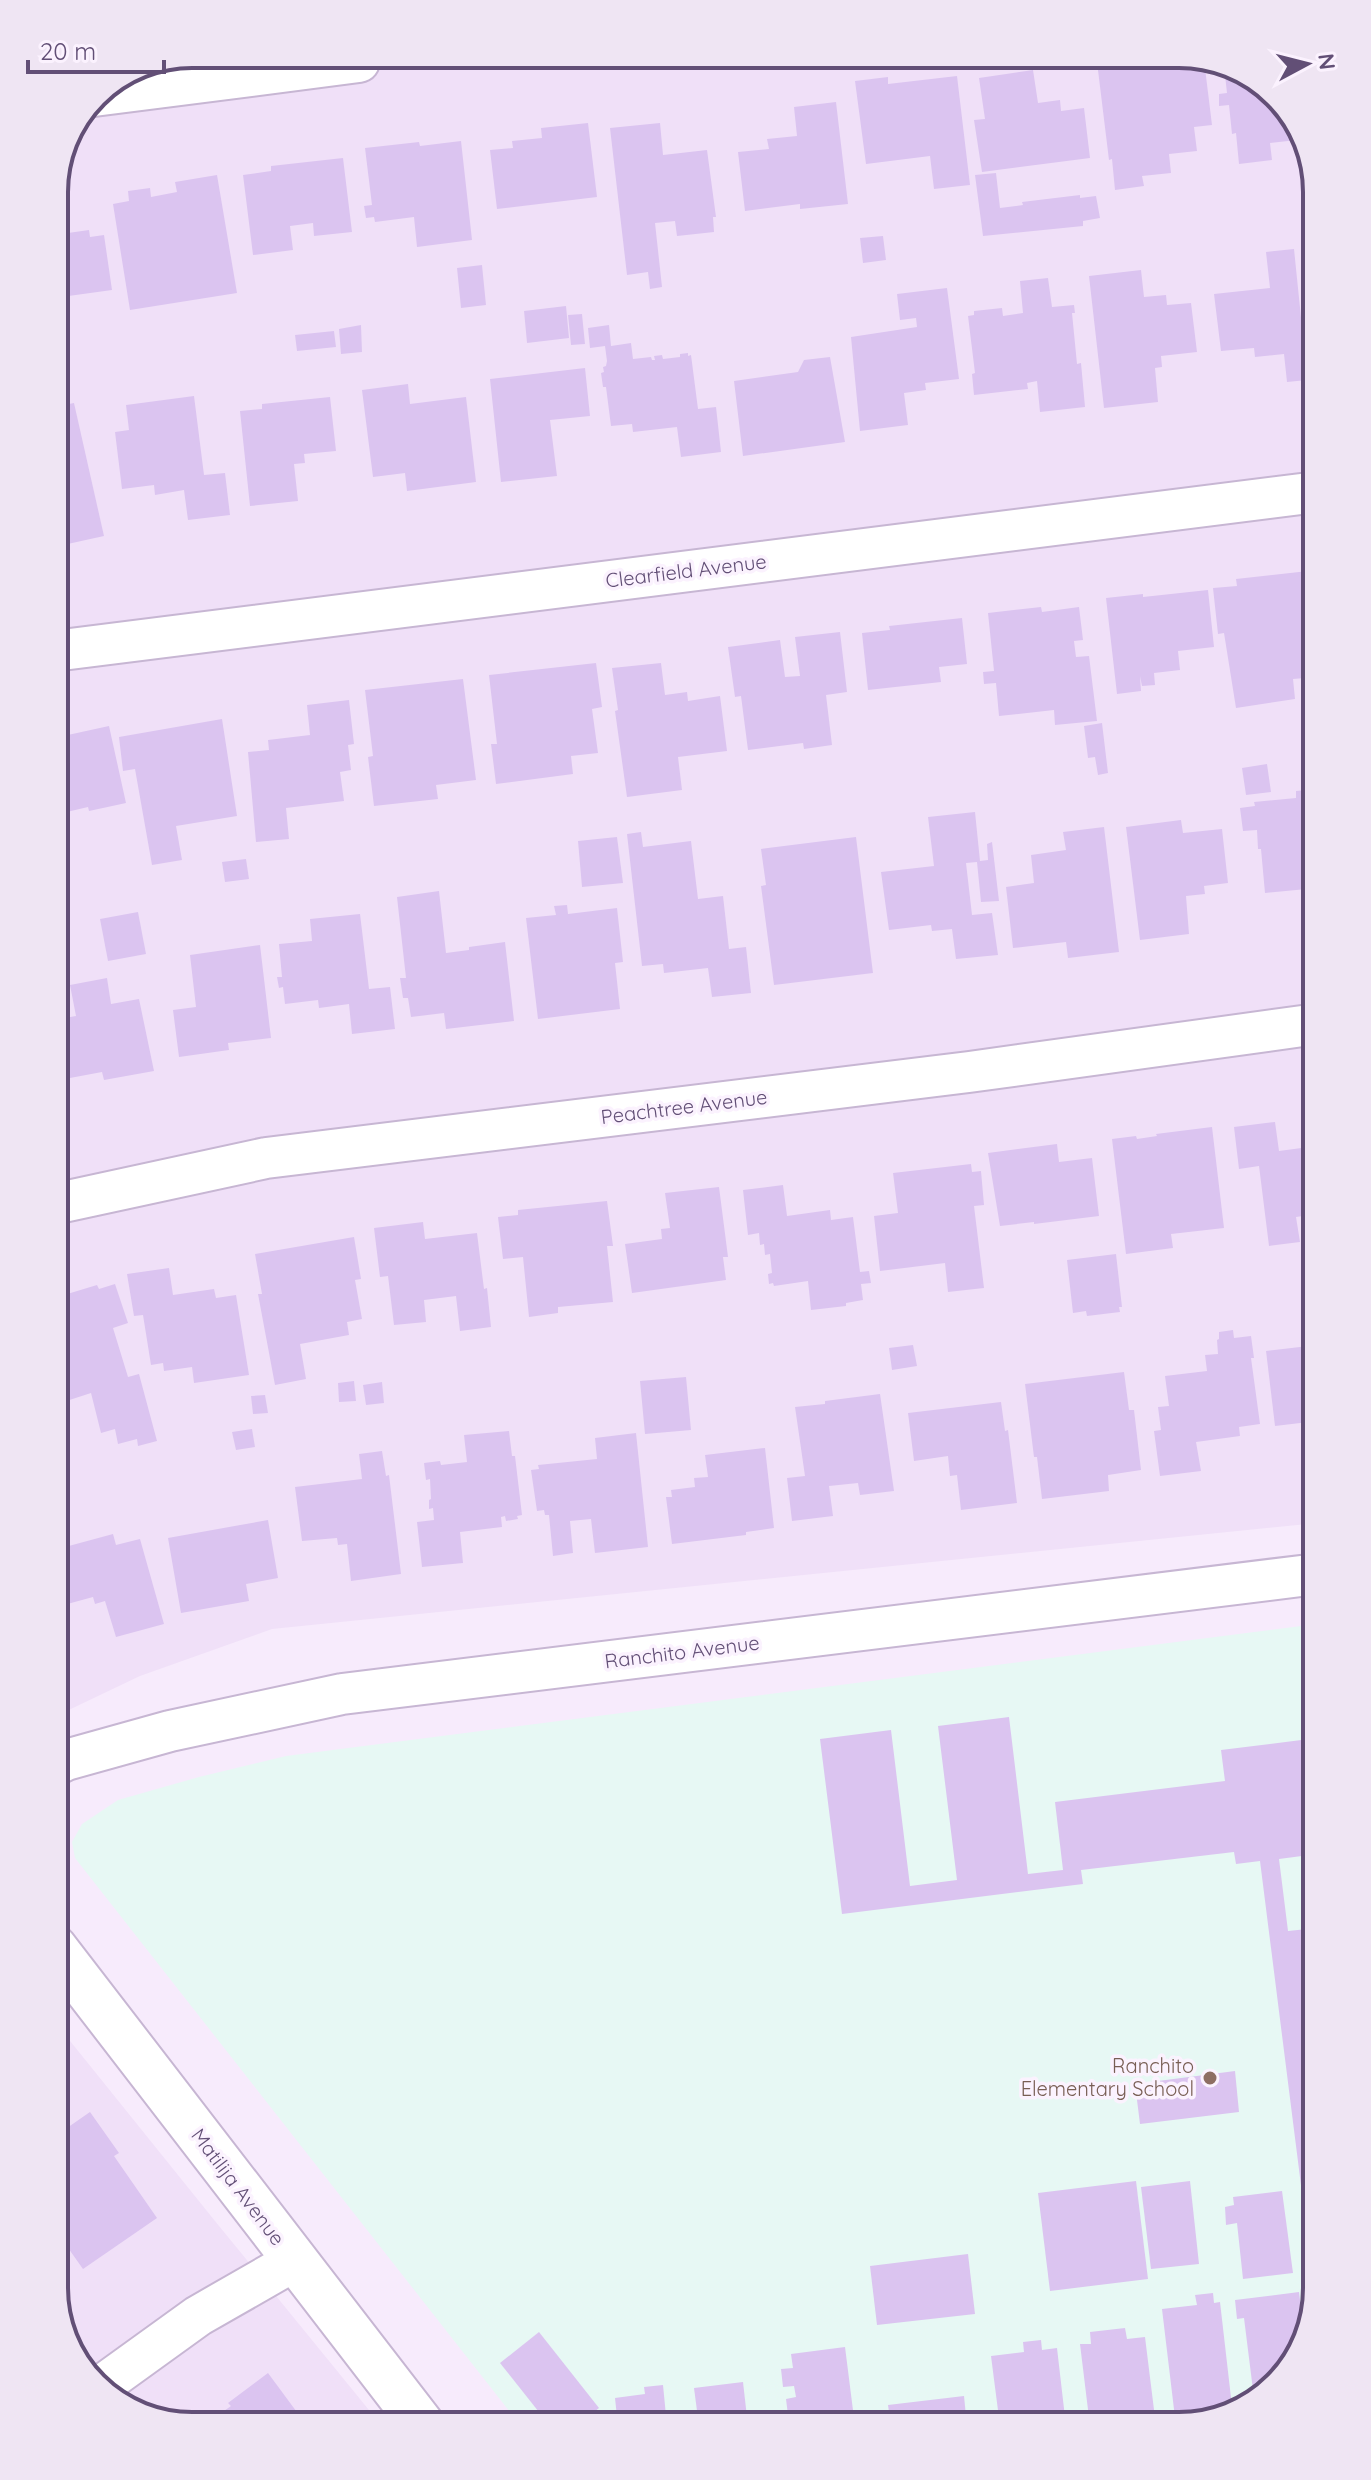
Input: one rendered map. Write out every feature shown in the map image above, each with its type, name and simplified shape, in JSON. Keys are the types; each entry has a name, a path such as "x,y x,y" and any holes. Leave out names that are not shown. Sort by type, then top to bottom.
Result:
{"street":[{"path":"119,93 312,68"},
{"name":"Clearfield Avenue","path":"68,649 1303,494"},
{"name":"Peachtree Avenue","path":"68,1201 266,1158 969,1072 1303,1026"},
{"name":"Ranchito Avenue","path":"68,1759 170,1731 342,1694 1303,1576"},
{"name":"Matilija Avenue","path":"68,1965 412,2412"},
{"path":"109,2380 198,2316 294,2261"}],"shaded area":[{"path":"192,68 1188,68 1219,75 1248,89 1267,104 1294,144 1301,167 1303,192 1303,1524 272,1629 140,1676 68,1710 68,183 72,160 94,116 110,99 130,85 152,75"},
{"path":"1303,1626 1303,2288 1299,2320 1282,2357 1261,2381 1227,2403 1204,2410 1180,2412 510,2412 75,1858 72,1842 82,1824 118,1800 286,1756"},
{"path":"68,2038 371,2412 167,2410 123,2391 99,2370 77,2336 70,2313"}],"building":[{"path":"1098,68 1205,70 1212,125 1194,127 1197,151 1169,154 1171,173 1142,176 1144,186 1115,190 1112,159 1109,160"},
{"path":"1033,70 1038,103 1060,100 1061,111 1084,108 1090,158 982,172 974,120 985,119 979,78"},
{"path":"957,76 970,185 934,189 930,156 866,164 855,81 888,77 888,84"},
{"path":"1225,78 1248,89 1267,104 1292,141 1270,143 1272,160 1239,164 1229,105 1219,106 1219,94 1227,93"},
{"path":"836,102 848,204 800,209 800,204 745,211 738,152 769,149 767,139 797,136 794,107"},
{"path":"588,123 597,197 497,209 490,150 513,148 512,141 542,138 541,128"},
{"path":"660,123 663,155 707,150 716,217 713,217 714,232 677,236 675,221 655,223 662,287 650,289 648,272 627,275 610,128"},
{"path":"461,141 472,240 417,247 414,217 375,222 374,217 366,218 364,206 372,205 365,148"},
{"path":"343,158 352,232 314,236 313,223 290,226 293,250 253,255 243,175 271,171 271,166"},
{"path":"996,173 1000,208 1023,205 1022,202 1096,196 1100,218 1083,221 1083,226 983,236 975,175"},
{"path":"217,175 237,293 130,310 113,204 129,201 128,191 150,188 151,197 177,192 175,182"},
{"path":"89,230 90,237 104,235 112,290 68,296 68,233"},
{"path":"883,236 886,260 863,263 860,238"},
{"path":"1294,249 1303,337 1303,380 1287,382 1284,354 1255,357 1254,348 1221,351 1214,294 1270,288 1266,252"},
{"path":"482,265 486,305 461,308 457,268"},
{"path":"1141,270 1144,297 1166,295 1167,305 1191,303 1197,352 1161,356 1162,367 1155,368 1158,402 1104,408 1089,276"},
{"path":"1048,278 1052,307 1074,305 1075,313 1072,313 1077,364 1081,363 1085,407 1040,412 1037,381 1027,383 1028,389 974,395 972,374 975,373 968,316 974,315 974,311 1002,308 1003,316 1023,313 1020,281"},
{"path":"947,288 959,379 925,383 926,390 904,393 908,425 860,431 851,337 917,327 916,318 900,320 897,294"},
{"path":"566,306 569,338 527,343 524,311"},
{"path":"582,314 585,344 571,345 568,315"},
{"path":"361,325 362,352 341,354 339,329"},
{"path":"609,325 611,346 631,343 633,359 651,357 655,360 654,356 662,355 663,359 680,357 680,354 691,355 698,409 716,407 721,452 681,457 677,427 633,432 632,424 611,426 601,373 607,361 605,346 590,348 588,328"},
{"path":"334,331 336,347 297,351 295,335"},
{"path":"830,357 845,442 743,456 734,381 798,372 804,360"},
{"path":"585,368 590,416 550,420 557,476 501,482 490,379"},
{"path":"408,384 410,404 466,397 476,482 407,491 405,473 373,477 362,390"},
{"path":"194,396 204,475 225,473 230,515 188,520 184,490 155,495 154,485 122,489 115,432 129,430 126,405"},
{"path":"330,397 336,451 304,454 305,463 294,464 298,501 250,506 240,411 262,409 262,404"},
{"path":"74,403 104,536 68,544 68,404"},
{"path":"1303,572 1303,678 1293,679 1295,699 1236,708 1224,633 1218,634 1213,588 1237,586 1236,579"},
{"path":"1208,590 1214,647 1178,651 1180,670 1154,673 1155,685 1142,686 1140,676 1141,691 1117,694 1106,598"},
{"path":"1041,607 1042,612 1079,607 1083,640 1074,641 1076,657 1089,656 1097,721 1055,725 1054,710 999,716 996,683 984,684 983,672 994,671 988,613"},
{"path":"962,618 967,664 939,667 941,682 868,690 862,633 890,630 889,626"},
{"path":"840,632 847,692 826,695 832,745 804,749 803,743 748,750 741,696 735,697 728,647 780,640 785,677 800,676 795,637"},
{"path":"596,663 602,707 592,709 598,753 571,756 573,774 496,784 491,744 497,744 489,675"},
{"path":"661,663 665,695 687,692 688,701 720,696 727,751 678,757 682,790 627,797 612,668"},
{"path":"463,679 476,780 436,785 438,799 374,806 368,757 373,756 365,690"},
{"path":"349,700 354,744 348,745 351,770 340,772 344,801 286,808 289,839 256,842 248,752 269,750 268,740 310,735 307,705"},
{"path":"222,719 237,816 176,826 182,860 152,865 135,769 123,771 119,737"},
{"path":"1102,723 1108,773 1098,775 1095,757 1088,758 1084,726"},
{"path":"109,726 126,803 89,811 88,807 68,812 68,735"},
{"path":"1267,764 1271,792 1246,795 1242,768"},
{"path":"1303,790 1303,889 1265,893 1257,830 1243,831 1240,808 1255,806 1254,802 1296,798 1296,791"},
{"path":"975,812 980,861 988,860 987,844 992,842 999,901 981,902 977,862 966,863 972,915 992,913 998,955 956,959 952,929 932,931 931,925 889,930 881,872 934,866 928,817"},
{"path":"1181,820 1183,833 1222,829 1228,883 1204,886 1205,894 1186,896 1189,934 1140,940 1126,827"},
{"path":"1104,827 1119,952 1068,958 1066,942 1013,948 1006,887 1034,883 1031,855 1066,850 1063,832"},
{"path":"641,832 643,847 691,841 698,899 723,896 729,949 746,947 751,993 712,997 708,968 664,973 663,964 642,966 627,834"},
{"path":"617,837 623,883 582,887 578,841"},
{"path":"856,837 873,973 774,985 761,886 766,885 761,849"},
{"path":"246,859 249,879 225,882 222,862"},
{"path":"439,891 446,953 505,942 514,1021 446,1029 444,1013 411,1017 408,998 403,998 400,978 406,978 397,897"},
{"path":"567,905 568,914 617,908 623,962 615,963 620,1009 538,1019 526,918 556,915 554,906"},
{"path":"138,912 146,954 108,961 100,919"},
{"path":"360,914 369,989 390,987 395,1029 352,1034 349,1004 319,1008 318,1000 285,1004 283,987 279,988 277,977 282,977 279,944 312,941 310,919"},
{"path":"260,945 271,1038 228,1043 229,1050 179,1057 173,1010 196,1007 190,955"},
{"path":"107,978 111,1004 139,999 154,1071 104,1080 102,1072 70,1078 68,1017 76,1016 70,985"},
{"path":"1275,1122 1279,1151 1303,1148 1303,1216 1296,1217 1300,1242 1269,1246 1259,1166 1239,1169 1234,1127"},
{"path":"1212,1127 1224,1228 1171,1234 1173,1248 1126,1254 1112,1139 1136,1136 1137,1139"},
{"path":"1057,1144 1059,1162 1092,1158 1099,1216 1000,1226 988,1153"},
{"path":"971,1164 972,1172 981,1171 984,1205 974,1206 984,1288 948,1292 945,1263 880,1271 874,1216 898,1213 893,1173"},
{"path":"783,1185 787,1216 830,1210 831,1220 853,1217 860,1272 869,1271 871,1283 861,1284 863,1300 846,1303 846,1306 811,1310 808,1281 769,1284 768,1274 772,1273 770,1254 765,1255 759,1233 748,1235 743,1190"},
{"path":"719,1187 728,1257 723,1257 726,1280 632,1293 625,1244 662,1239 661,1229 670,1228 665,1193"},
{"path":"607,1201 613,1246 607,1246 613,1302 558,1307 558,1313 529,1317 523,1257 503,1259 498,1217 518,1215 518,1210"},
{"path":"423,1222 425,1239 477,1233 491,1327 460,1331 456,1296 424,1300 426,1322 394,1325 388,1276 380,1277 374,1228"},
{"path":"354,1237 361,1279 355,1280 362,1319 347,1322 349,1335 300,1344 306,1379 275,1385 258,1294 262,1294 255,1254"},
{"path":"1116,1254 1120,1312 1087,1316 1086,1311 1073,1313 1067,1260"},
{"path":"169,1268 173,1295 214,1289 216,1298 236,1295 249,1375 194,1383 192,1367 164,1371 163,1363 151,1365 143,1315 134,1316 127,1274"},
{"path":"115,1284 128,1323 113,1328 128,1377 139,1374 157,1441 138,1446 137,1439 118,1444 115,1429 101,1433 91,1393 68,1400 68,1294 97,1285 99,1289"},
{"path":"1233,1330 1234,1338 1251,1336 1260,1424 1239,1427 1240,1436 1196,1442 1201,1471 1160,1476 1154,1431 1161,1430 1158,1407 1169,1406 1165,1376 1207,1371 1205,1355 1218,1354 1219,1332"},
{"path":"913,1345 917,1366 892,1370 889,1348"},
{"path":"1303,1347 1303,1423 1275,1426 1266,1351"},
{"path":"1124,1372 1129,1410 1134,1410 1141,1470 1108,1475 1109,1491 1042,1499 1025,1384"},
{"path":"686,1377 691,1430 645,1434 640,1381"},
{"path":"354,1381 356,1401 339,1402 338,1383"},
{"path":"382,1382 384,1403 366,1405 363,1385"},
{"path":"880,1394 894,1491 860,1495 858,1483 829,1486 833,1516 792,1521 787,1478 805,1476 795,1407"},
{"path":"265,1395 268,1413 253,1414 251,1396"},
{"path":"1001,1402 1005,1431 1008,1430 1017,1503 961,1510 957,1475 950,1476 948,1456 914,1461 908,1413"},
{"path":"252,1429 255,1447 236,1450 232,1432"},
{"path":"509,1431 522,1515 506,1521 505,1516 501,1517 502,1527 460,1532 463,1563 422,1567 417,1522 434,1520 433,1508 429,1509 430,1479 426,1480 424,1463 467,1462 464,1435"},
{"path":"636,1433 648,1547 595,1553 591,1519 570,1521 573,1553 553,1556 549,1515 545,1515 544,1510 537,1511 531,1470 539,1469 538,1465 597,1459 595,1438"},
{"path":"765,1448 774,1528 746,1532 746,1535 672,1544 666,1497 672,1497 671,1490 695,1487 694,1478 708,1477 705,1455"},
{"path":"382,1451 386,1476 389,1475 401,1574 351,1581 347,1544 338,1545 337,1538 302,1541 295,1487 362,1479 359,1454"},
{"path":"268,1520 278,1578 246,1584 249,1601 181,1613 168,1538"},
{"path":"113,1534 116,1545 140,1539 164,1624 116,1637 105,1601 95,1604 93,1597 68,1604 68,1546"},
{"path":"1009,1717 1028,1874 1063,1870 1055,1802 1225,1781 1221,1750 1303,1740 1303,1856 1279,1859 1288,1931 1303,1929 1303,2201 1260,1861 1236,1864 1234,1852 1081,1870 1083,1884 842,1914 820,1739 891,1730 910,1886 957,1880 938,1726"},
{"path":"1235,2071 1239,2112 1140,2124 1135,2084"},
{"path":"90,2112 119,2153 114,2156 157,2218 83,2269 68,2248 68,2127"},
{"path":"1136,2181 1148,2279 1050,2291 1038,2193"},
{"path":"1190,2181 1199,2264 1151,2269 1141,2187"},
{"path":"1282,2191 1293,2273 1243,2279 1237,2223 1226,2225 1225,2207 1234,2205 1233,2197"},
{"path":"968,2254 975,2314 877,2325 870,2266"},
{"path":"1299,2292 1301,2309 1294,2336 1272,2370 1253,2387 1244,2318 1237,2319 1235,2300"},
{"path":"1213,2293 1214,2303 1220,2302 1231,2401 1204,2410 1174,2412 1162,2309 1197,2305 1195,2295"},
{"path":"1125,2328 1127,2339 1145,2337 1154,2412 1088,2412 1080,2344 1091,2344 1090,2332"},
{"path":"539,2332 599,2408 594,2412 539,2412 500,2363"},
{"path":"1041,2340 1042,2350 1057,2348 1064,2412 998,2412 991,2356 1024,2352 1023,2342"},
{"path":"845,2347 853,2412 788,2412 786,2399 796,2397 794,2386 783,2387 781,2369 793,2368 791,2354"},
{"path":"268,2373 297,2412 223,2412 231,2406 228,2403"},
{"path":"743,2382 746,2412 697,2412 694,2388"},
{"path":"663,2385 666,2412 616,2412 615,2398 645,2394 644,2387"},
{"path":"964,2396 966,2412 889,2412 888,2405"}],"place":[{"name":"Ranchito Elementary School","path":"1210,2078"}]}
